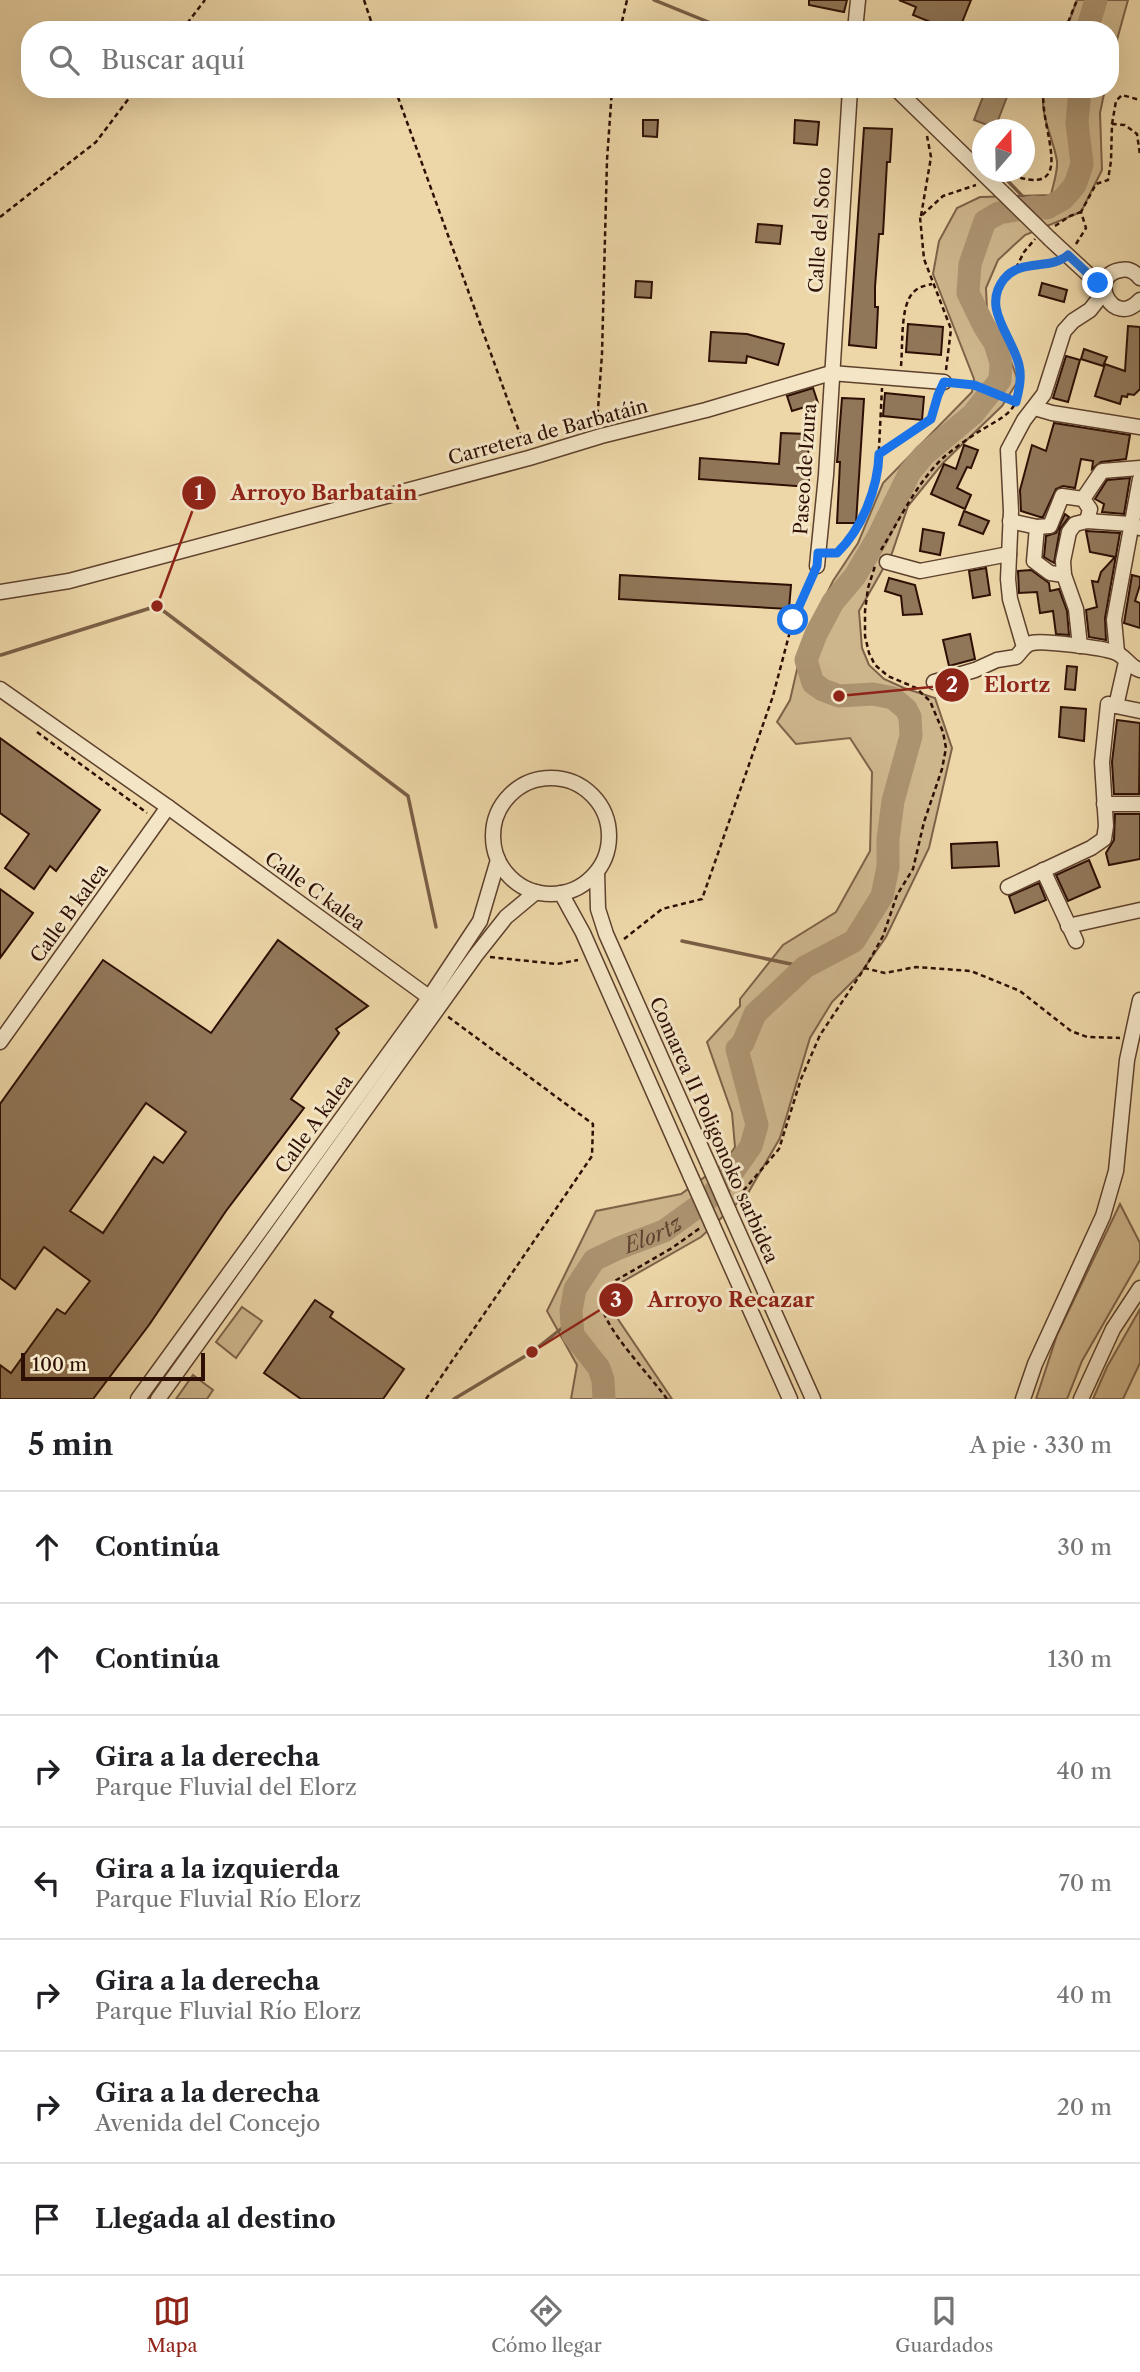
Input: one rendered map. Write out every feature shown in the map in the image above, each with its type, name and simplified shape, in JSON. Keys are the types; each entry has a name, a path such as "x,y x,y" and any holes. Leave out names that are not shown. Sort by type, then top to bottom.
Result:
{"street":[{"path":"856,21 858,0"},
{"name":"Calle del Soto","path":"831,373 848,98"},
{"path":"905,98 972,163"},
{"path":"991,182 1104,290 1108,300 1115,306"},
{"path":"1073,259 1112,273 1127,270 1140,258"},
{"path":"1127,270 1140,278"},
{"path":"1024,647 1010,599 1008,450 1024,420 1044,394 1064,331 1073,321 1090,310 1112,273"},
{"path":"1090,310 1137,306"},
{"name":"Carretera de Barbatáin","path":"0,592 69,581 529,458 601,436 706,410 831,373 944,382"},
{"name":"Paseo de Izura","path":"818,560 831,373"},
{"path":"1035,408 1140,427"},
{"path":"1083,499 1102,471 1140,468"},
{"path":"1116,706 1122,657 1114,620 1135,526 1140,479"},
{"path":"1010,522 1037,527 1050,526 1062,496 1083,499 1090,509 1087,521"},
{"path":"1080,646 1076,609 1063,575 1069,532 1075,524 1087,521 1135,526"},
{"path":"1037,527 1034,561 1051,573 1063,575"},
{"path":"881,558 920,570 1009,554"},
{"path":"934,682 975,670 997,660 1016,657 1032,642 1080,646 1122,657 1133,668 1140,670"},
{"name":"Calle C kalea","path":"0,689 168,807 435,1002"},
{"path":"1008,887 1091,848 1104,838 1106,826 1102,762 1108,705 1140,711"},
{"path":"548,778 567,780 584,788 598,801 607,818 610,836 606,855 597,872 581,886 561,893 536,892 520,886 507,874 498,860 493,842 494,823 501,805 514,791 530,781 548,778"},
{"path":"1104,804 1140,804"},
{"name":"Calle B kalea","path":"0,1042 168,807"},
{"name":"Calle A kalea","path":"158,1399 435,1002 480,921 498,860"},
{"path":"1043,870 1076,941"},
{"name":"Comarca II Poligonoko sarbidea","path":"597,872 598,909 606,934 813,1399"},
{"name":"Calle A kalea","path":"138,1399 435,1002 506,917 536,892"},
{"name":"Comarca II Poligonoko sarbidea","path":"561,893 583,933 790,1399"},
{"path":"1068,926 1140,910"},
{"path":"1023,1399 1035,1364 1103,1216 1116,1171 1127,1060 1140,1000"},
{"path":"1081,1399 1113,1329 1140,1288"}],"path":[{"path":"189,21 205,0"},
{"path":"364,0 371,21"},
{"path":"622,21 627,0"},
{"path":"1069,21 1077,0"},
{"path":"1119,98 1122,95 1140,100"},
{"path":"0,217 96,142 129,98"},
{"path":"398,98 529,458"},
{"path":"601,436 596,422 602,354 611,98"},
{"path":"1035,181 1047,176 1050,168 1051,144 1042,98"},
{"path":"1118,98 1115,101 1112,124 1108,180 1096,184 1081,212 1086,228 1073,259 1016,268 1004,280 994,297 995,312 1019,364 1020,390 1016,402 1005,416 939,462 900,516 869,588 864,636 869,653 876,665 888,676 916,688 930,701 943,732 946,748 913,869 897,895 883,936 864,968 885,973 916,967 971,971 1020,991 1071,1031 1087,1037 1131,1037"},
{"path":"879,454 931,419 944,382 950,329 924,260 920,217 929,177 931,157 927,134 931,123"},
{"path":"1112,124 1125,125 1137,134 1140,155"},
{"path":"920,217 943,196 971,188 981,182"},
{"path":"900,380 906,305 912,293 919,287 932,284"},
{"path":"624,939 662,909 702,899 773,696 793,620 818,560 837,553 850,541 873,491 878,468 882,378"},
{"path":"944,382 974,385 1016,402"},
{"path":"29,727 159,821"},
{"path":"476,955 557,964 578,960"},
{"path":"426,1399 592,1156 593,1124 449,1019 435,1002"}],"shaded area":[{"path":"1077,0 1128,0 1119,32 1119,21 1069,21"},
{"path":"983,98 1007,98 998,119 974,119"},
{"path":"1103,98 1100,113 1102,170 1081,212 1025,235 998,260 986,288 987,310 1004,341 1018,381 1002,406 943,463 908,506 892,553 859,611 862,648 869,665 884,679 935,698 952,748 929,848 886,937 860,974 832,1002 810,1038 780,1138 748,1193 701,1237 601,1294 672,1399 571,1399 577,1365 547,1311 596,1211 681,1194 724,1163 735,1147 732,1113 707,1042 740,1006 740,999 783,945 836,912 870,851 872,772 850,738 796,744 777,722 790,700 804,639 833,581 858,543 883,483 972,392 974,379 933,274 939,241 957,208 980,197 1051,195 1057,161 1043,99"},
{"path":"406,1038 355,1115 150,1399 147,1399"},
{"path":"1120,1204 1140,1243 1140,1260 1082,1361 1067,1399 1036,1399 1057,1335"},
{"path":"242,1307 262,1321 236,1358 216,1342"},
{"path":"1140,1309 1140,1363 1123,1399 1093,1399 1107,1367"},
{"path":"193,1375 213,1390 207,1399 176,1399"}],"building":[{"path":"809,0 847,0 844,12 809,5"},
{"path":"899,0 971,0 963,21 928,21 913,15 916,7"},
{"path":"643,120 658,120 657,137 643,136"},
{"path":"795,120 819,122 817,145 794,143"},
{"path":"864,128 892,129 890,162 887,162 883,234 879,234 875,287 875,307 878,307 876,348 849,345"},
{"path":"758,224 782,226 780,244 756,242"},
{"path":"636,281 652,282 651,298 635,297"},
{"path":"1042,283 1067,290 1064,302 1039,295"},
{"path":"908,324 943,327 941,355 906,352"},
{"path":"1128,326 1140,327 1140,389 1134,395 1122,396 1120,404 1095,396 1105,364 1125,371"},
{"path":"711,332 747,334 784,344 778,365 747,356 746,363 709,361"},
{"path":"1084,349 1107,357 1103,366 1081,359"},
{"path":"1066,356 1080,360 1068,402 1053,398"},
{"path":"813,388 818,403 792,411 787,396"},
{"path":"885,393 924,397 922,420 883,416"},
{"path":"842,398 864,399 856,523 837,523 840,462 837,462"},
{"path":"1054,423 1130,435 1126,459 1101,462 1092,469 1093,461 1081,459 1075,488 1063,486 1056,489 1043,517 1040,517 1021,511 1020,490 1032,445 1046,451"},
{"path":"781,433 808,434 809,487 699,479 700,458 779,464"},
{"path":"964,445 978,450 971,468 967,467 957,488 971,495 965,509 931,494 944,464 956,469"},
{"path":"1130,478 1124,514 1102,512 1104,504 1095,499 1107,480"},
{"path":"964,511 989,521 983,534 959,525"},
{"path":"1065,514 1069,517 1060,529 1054,563 1044,557 1046,536 1056,533"},
{"path":"923,529 944,533 940,555 920,551"},
{"path":"1086,531 1120,533 1105,618 1106,640 1089,637 1086,610 1097,607 1092,581 1098,582 1101,572 1115,557 1090,552"},
{"path":"986,568 990,595 973,598 969,571"},
{"path":"1031,570 1049,583 1050,591 1059,589 1067,611 1069,635 1056,634 1053,611 1040,613 1037,592 1019,593 1018,571"},
{"path":"620,575 791,585 789,609 619,599"},
{"path":"1132,575 1140,577 1135,601 1140,603 1140,628 1124,623"},
{"path":"889,578 915,585 922,614 903,615 901,596 885,591"},
{"path":"970,634 975,659 949,666 943,640"},
{"path":"1067,666 1077,667 1075,690 1065,689"},
{"path":"1061,707 1086,709 1084,741 1059,737"},
{"path":"1117,720 1140,723 1139,794 1114,794 1112,762"},
{"path":"0,738 100,810 56,871 50,866 34,889 5,868 29,834 0,813"},
{"path":"1115,814 1140,814 1140,859 1109,865 1106,853 1114,840"},
{"path":"997,842 999,866 952,868 951,844"},
{"path":"1089,860 1100,887 1068,901 1056,875"},
{"path":"1039,883 1046,900 1015,913 1009,896"},
{"path":"0,889 33,913 0,958"},
{"path":"278,940 368,1006 336,1029 339,1033 291,1099 304,1108 226,1211 149,1325 93,1399 0,1399 0,1365 11,1373 57,1309 65,1314 90,1281 44,1247 15,1289 0,1278 0,1104 103,960 211,1033","holes":["146,1103 186,1132 163,1163 154,1157 103,1233 70,1211"]},
{"path":"315,1300 333,1312 330,1317 404,1369 383,1399 301,1399 264,1373"}],"waterway":[{"path":"654,0 706,21"},
{"name":"Elortz","path":"1090,21 1096,0"},
{"name":"Elortz","path":"604,1399 599,1368 573,1335 571,1311 575,1289 594,1260 664,1231 707,1200 732,1173 751,1146 757,1125 737,1049 743,1043 755,1014 805,967 854,941 882,896 888,867 888,839 893,801 911,736 910,717 906,709 893,698 873,694 839,696 823,690 813,683 806,660 833,602 855,576 910,472 924,455 973,414 1000,380 1001,363 995,343 968,293 970,264 985,221 999,213 1033,207 1047,208 1063,199 1075,185 1082,164 1077,123 1079,98"},
{"path":"1009,182 1033,207"},
{"path":"1,655 157,606 408,796 436,927"},
{"path":"682,941 805,967"},
{"path":"454,1399 532,1352 571,1321"}],"place":[{"name":"Arroyo Barbatain","path":"157,606"},
{"name":"Elortz","path":"839,696"},
{"name":"Arroyo Recazar","path":"532,1352"}],"route":[{"path":"793,620 817,566 818,553 837,553 850,541 873,491 879,454 931,419 944,382 974,385 1016,402 1020,390 1019,364 995,312 994,297 1004,280 1016,268 1058,262 1068,255 1098,283"}]}
